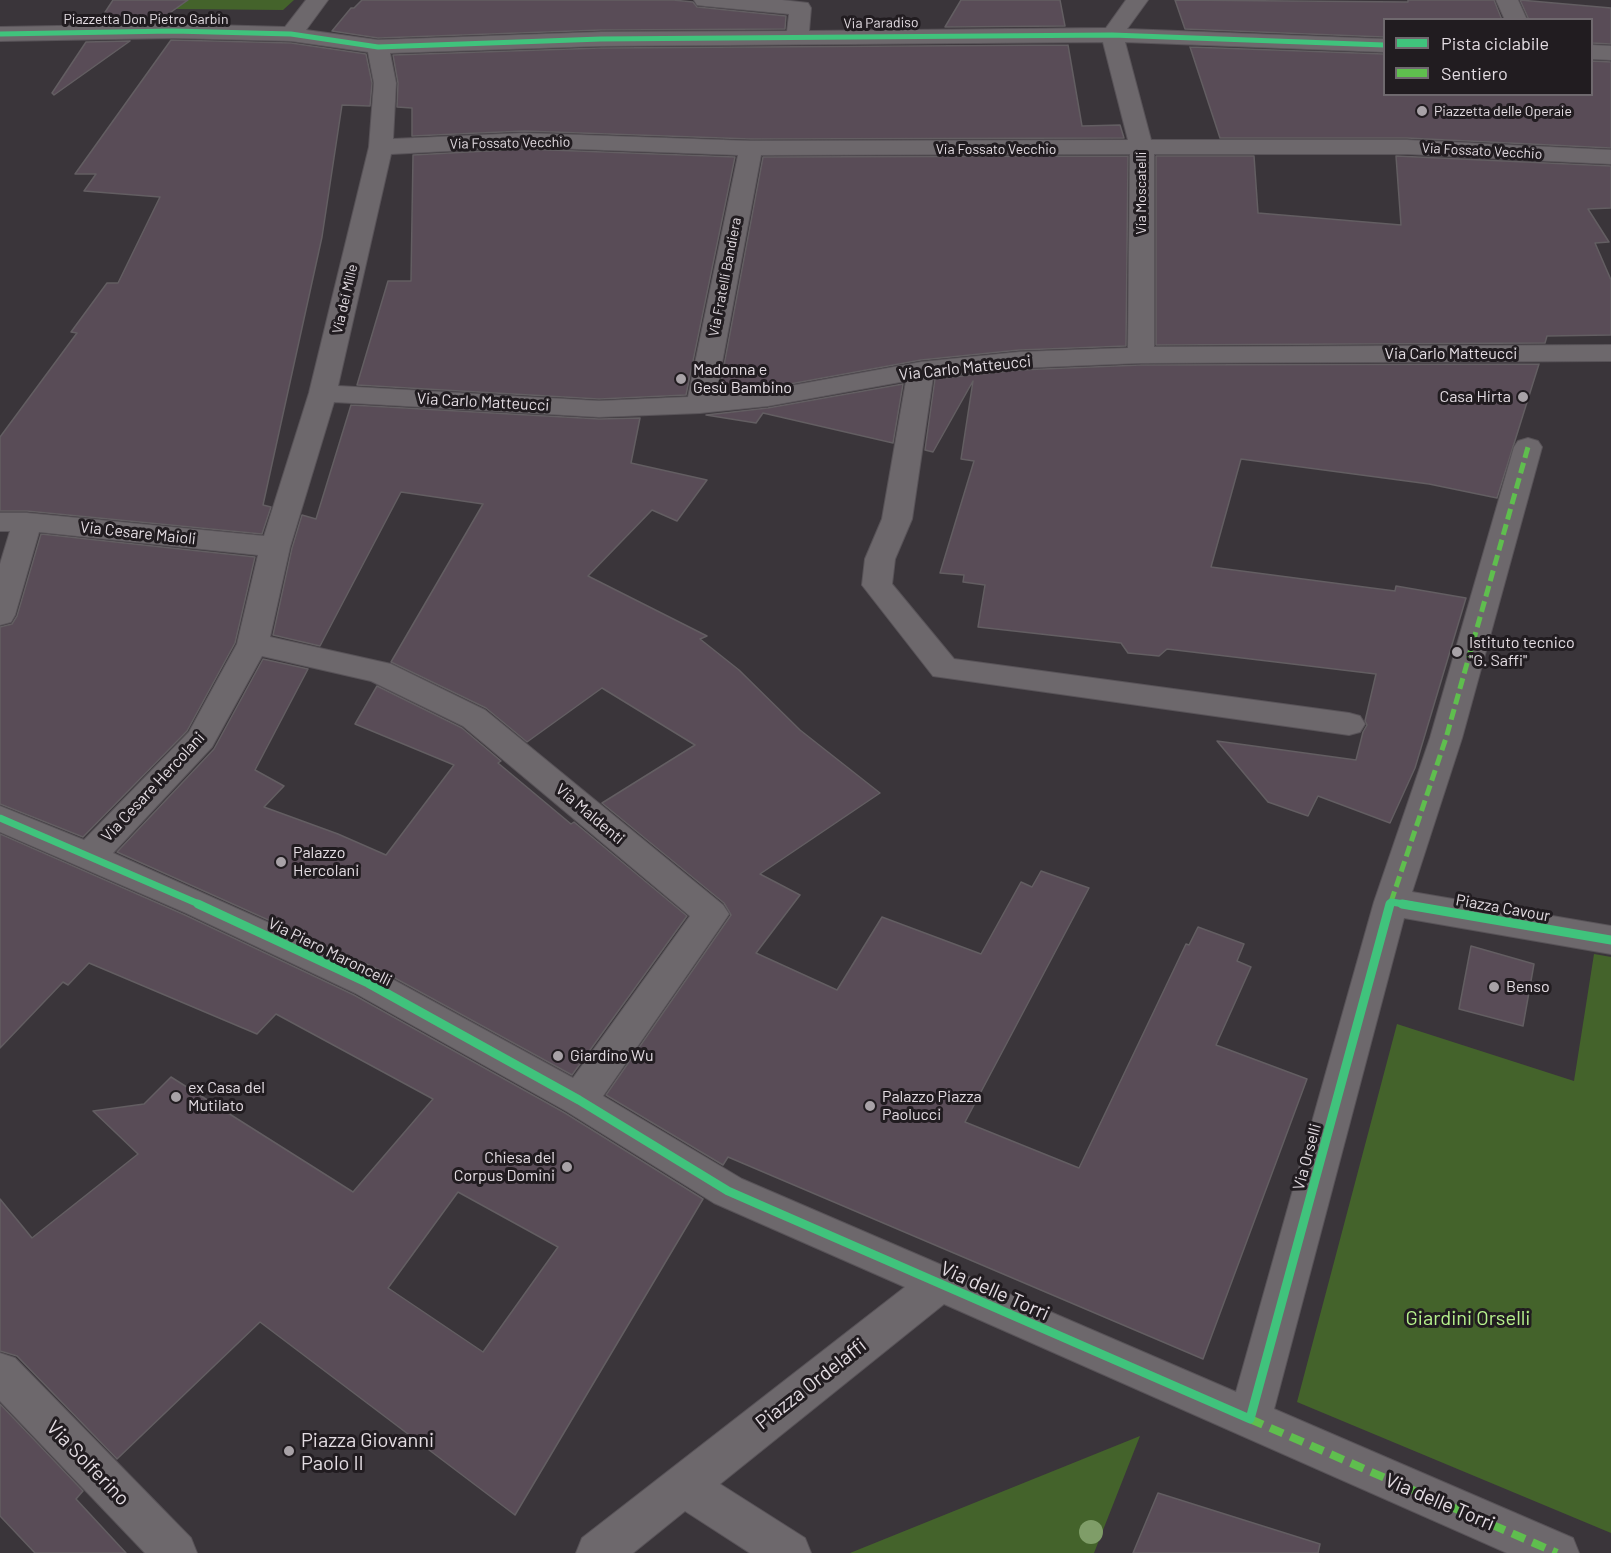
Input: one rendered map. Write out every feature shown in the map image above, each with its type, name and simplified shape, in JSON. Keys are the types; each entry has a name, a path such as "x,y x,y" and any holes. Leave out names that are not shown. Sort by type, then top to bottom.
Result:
{"street":[{"path":"291,34 317,0"},
{"path":"705,0 800,8 798,37"},
{"path":"1112,35 1137,0"},
{"path":"1507,0 1515,18"},
{"name":"Piazzetta Don Pietro Garbin","path":"0,35 173,31 291,34 378,47"},
{"name":"Via Paradiso","path":"378,47 601,39 1112,35 1383,45"},
{"name":"Via Moscatelli","path":"1112,35 1142,149 1141,355"},
{"name":"Via dei Mille","path":"275,547 323,393 381,147 385,83 378,47"},
{"path":"1593,52 1611,53"},
{"name":"Via Fossato Vecchio","path":"381,147 524,140 751,148 1407,147 1611,157"},
{"name":"Via Fratelli Bandiera","path":"700,405 751,148"},
{"name":"Via Carlo Matteucci","path":"323,393 599,409 700,405 768,398 921,370 1019,360 1141,355 1611,353"},
{"path":"921,370 897,519 880,559 877,585 944,668 1349,724"},
{"path":"1391,902 1446,738 1528,447"},
{"path":"0,615 14,522"},
{"name":"Via Cesare Maioli","path":"14,522 275,547"},
{"name":"Via Cesare Hercolani","path":"88,858 201,739 253,644 275,547"},
{"name":"Via Maldenti","path":"253,644 380,672 474,718 711,914 579,1100"},
{"name":"Via Piero Maroncelli","path":"0,818 198,904 368,983 579,1100 728,1191"},
{"name":"Piazza Cavour","path":"1391,902 1611,940"},
{"name":"Via Orselli","path":"1250,1419 1391,902"},
{"name":"Via delle Torri","path":"728,1191 1557,1553"},
{"name":"Piazza Ordelaffi","path":"598,1553 939,1284"},
{"name":"Via Solferino","path":"0,1372 175,1553"},
{"path":"683,1485 789,1553"}],"green space":[{"path":"188,0 294,0 283,10 175,9"},
{"name":"Giardini Orselli","path":"1594,954 1611,957 1611,1533 1297,1402 1397,1024 1574,1081"},
{"path":"1140,1436 1094,1553 850,1553"}],"building":[{"path":"113,0 188,0 157,22 98,23"},
{"path":"362,0 673,0 693,2 697,7 786,16 785,29 601,30 378,38 332,31 351,8"},
{"path":"961,0 1060,0 1065,26 945,27"},
{"path":"1175,0 1408,2 1408,0 1494,0 1501,18 1383,18 1383,37 1185,29"},
{"path":"1520,0 1611,8 1611,44 1593,43 1593,18 1528,18"},
{"path":"171,40 291,43 366,54 372,83 370,106 342,105 322,237 263,505 271,507 262,534 27,511 0,511 0,437 77,333 71,332 107,283 118,283 160,197 84,191 96,174 75,174"},
{"path":"130,41 54,95 52,93 86,42"},
{"path":"1068,45 1082,126 1120,125 1124,138 751,139 524,131 412,136 412,108 397,107 398,83 393,55 601,48"},
{"path":"1190,47 1383,54 1383,96 1593,96 1593,61 1611,62 1611,148 1407,138 1220,138"},
{"path":"524,149 735,157 686,395 599,399 357,385 388,281 411,281 413,155"},
{"path":"1128,156 1126,346 1019,350 921,360 768,388 719,392 763,157"},
{"path":"1156,156 1254,156 1258,213 1401,225 1396,156 1611,166 1611,208 1588,209 1609,242 1595,243 1611,280 1611,335 1547,336 1545,343 1156,345"},
{"path":"1539,364 1497,498 1429,484 1241,459 1211,567 1395,591 1396,586 1466,598 1415,768 1390,823 1318,796 1308,816 1268,802 1217,741 1356,760 1367,725 1365,721 1376,674 1167,649 1159,656 1128,653 1121,643 978,627 985,585 963,582 964,575 940,573 974,461 961,459 973,381 933,452 925,450 935,379 1019,370 1141,365"},
{"path":"903,384 893,443 763,413 756,423 706,415 768,408"},
{"path":"351,405 599,419 640,418 631,463 707,480 677,521 652,510 588,576 707,636 700,639 739,670 800,730 880,793 760,874 800,895 756,953 837,990 882,917 981,954 1021,882 1032,887 1041,871 1089,888 965,1122 1079,1168 1186,944 1189,945 1198,927 1244,944 1237,961 1251,967 1216,1045 1307,1079 1203,1359 728,1157 723,1165 606,1095 731,915 724,903 602,803 695,745 602,688 527,742 486,708 391,662 483,504 401,492 320,646 273,635 292,548 302,515 316,519"},
{"path":"41,534 255,557 235,643 187,731 83,837 0,804 0,627 12,624 17,616"},
{"path":"263,659 308,669 255,770 284,786 264,807 338,834 386,855 454,765 355,724 377,686 462,728 501,761 498,763 571,824 574,822 687,916 572,1075 382,971 117,852 214,749"},
{"path":"0,834 185,915 354,995 565,1113 703,1199 515,1515 260,1322 117,1459 17,1356 0,1351 0,1199 32,1238 138,1154 93,1111 144,1104 171,1077 353,1192 433,1099 276,1014 257,1034 89,963 68,985 63,982 0,1048","holes":["458,1192 558,1247 483,1352 388,1288"]},
{"name":"Benso","path":"1471,946 1534,964 1523,1026 1459,1009"},
{"path":"0,1404 83,1491 76,1499 126,1553 35,1553 0,1516"},
{"path":"1158,1493 1320,1544 1318,1553 1133,1553"}],"marked path":[{"path":"1391,902 1446,738 1528,447"},
{"path":"1250,1419 1557,1553"}],"cycle path":[{"path":"0,34 173,31 291,34 378,47 601,39 1112,35 1383,45"},
{"path":"0,818 198,904 368,983 579,1100 728,1191 1250,1419 1391,902 1611,940"}],"place":[{"name":"Piazzetta delle Operaie","path":"1422,111"},
{"name":"Madonna e Gesù Bambino","path":"681,379"},
{"name":"Casa Hirta","path":"1523,397"},
{"name":"Istituto tecnico \"G. Saffi\"","path":"1457,652"},
{"name":"Palazzo Hercolani","path":"281,862"},
{"name":"Benso","path":"1494,987"},
{"name":"Giardino Wu","path":"558,1056"},
{"name":"ex Casa del Mutilato","path":"176,1097"},
{"name":"Palazzo Piazza Paolucci","path":"870,1106"},
{"name":"Chiesa del Corpus Domini","path":"567,1167"},
{"name":"Piazza Giovanni Paolo II","path":"289,1451"}]}
